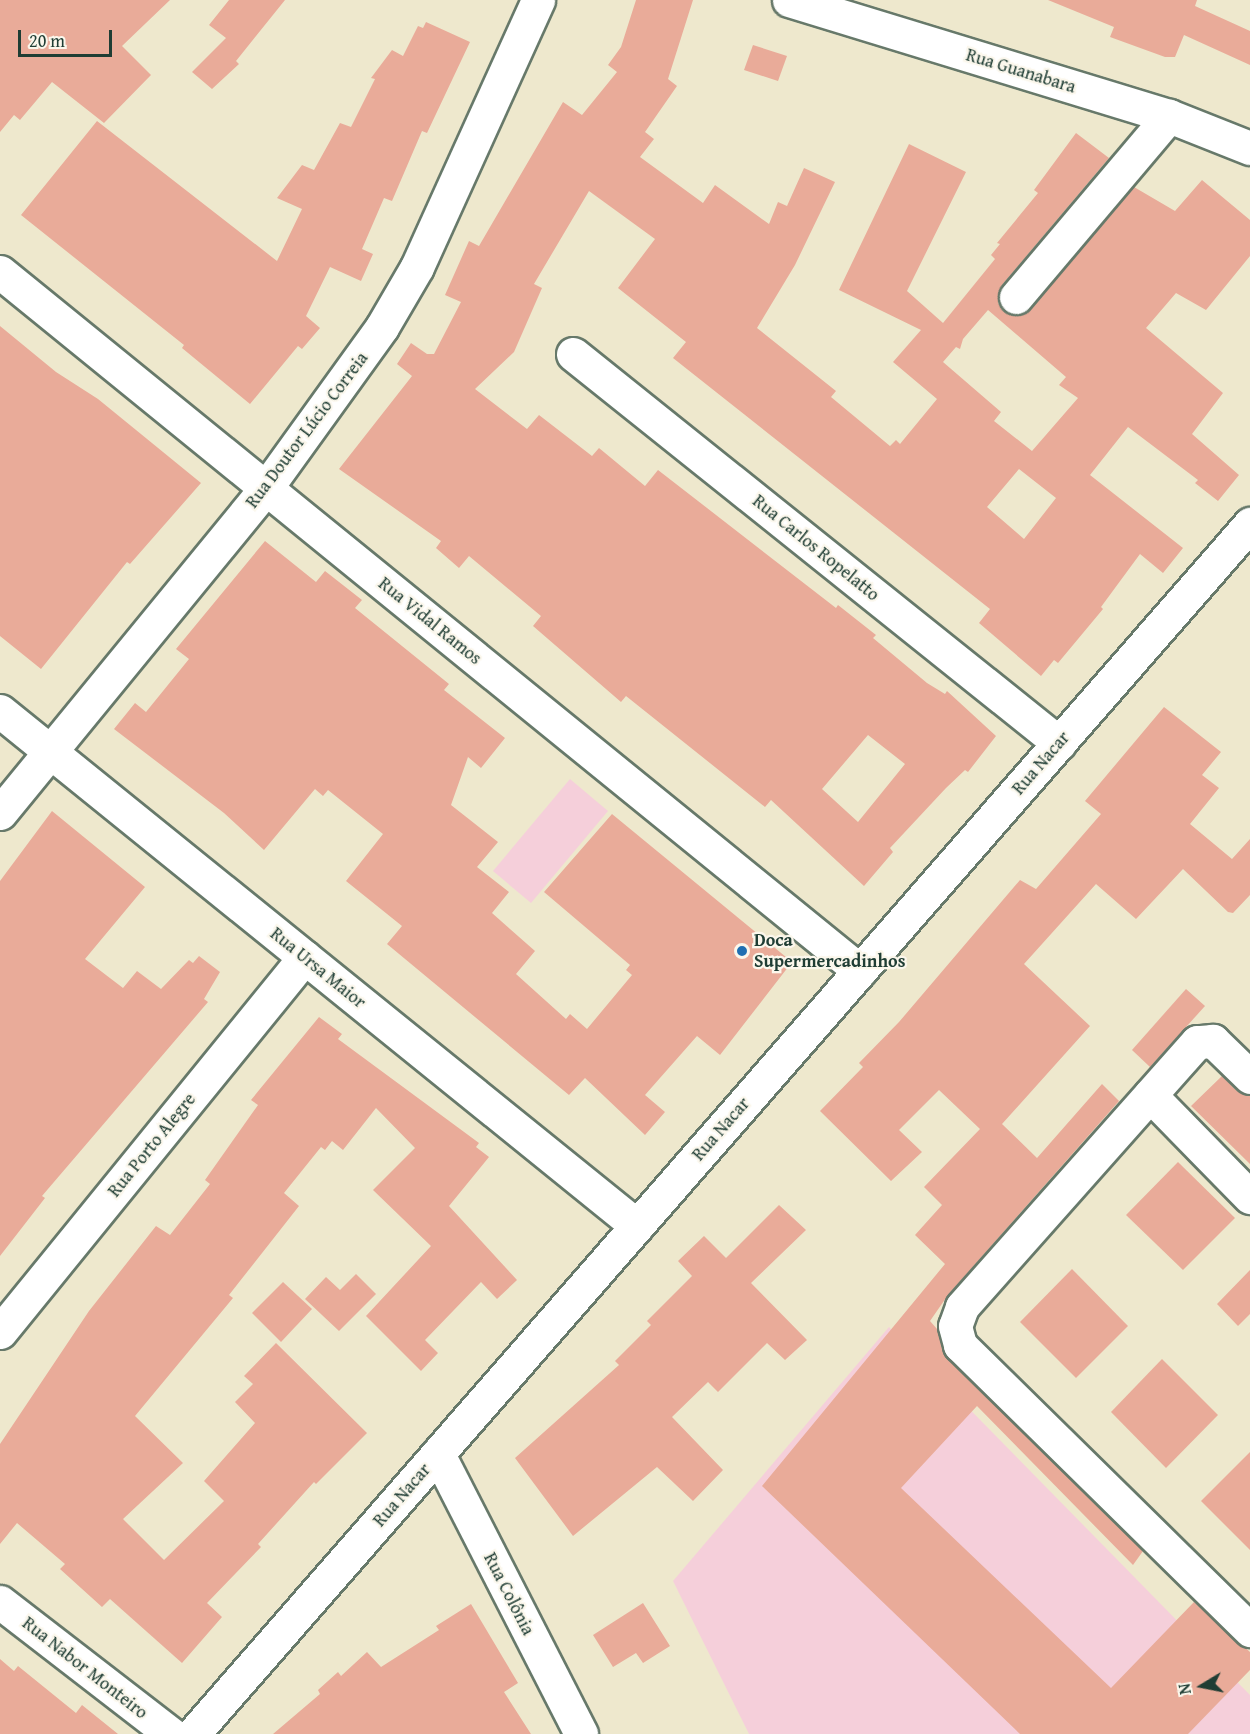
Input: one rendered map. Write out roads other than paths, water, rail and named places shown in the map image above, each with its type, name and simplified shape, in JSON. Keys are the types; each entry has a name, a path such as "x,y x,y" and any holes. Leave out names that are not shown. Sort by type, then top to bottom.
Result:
{"street":[{"name":"Rua Doutor Lúcio Correia","path":"0,813 266,488 382,327 417,267 538,0"},
{"name":"Rua Guanabara","path":"802,2 1169,116 1250,148"},
{"path":"1017,297 1169,116"},
{"name":"Rua Vidal Ramos","path":"0,272 860,971"},
{"name":"Rua Carlos Ropelatto","path":"573,354 1059,743"},
{"name":"Rua Nacar","path":"193,1734 1250,524"},
{"name":"Rua Ursa Maior","path":"0,711 637,1226"},
{"name":"Rua Porto Alegre","path":"0,1332 305,957"},
{"path":"1250,1077 1213,1041 1197,1042 962,1307 955,1326 960,1344 1250,1630"},
{"path":"1150,1095 1250,1197"},
{"name":"Rua Colônia","path":"438,1454 581,1734"},
{"name":"Rua Nabor Monteiro","path":"0,1602 171,1734"}],"place":[{"name":"Doca Supermercadinhos","path":"742,951"}]}
